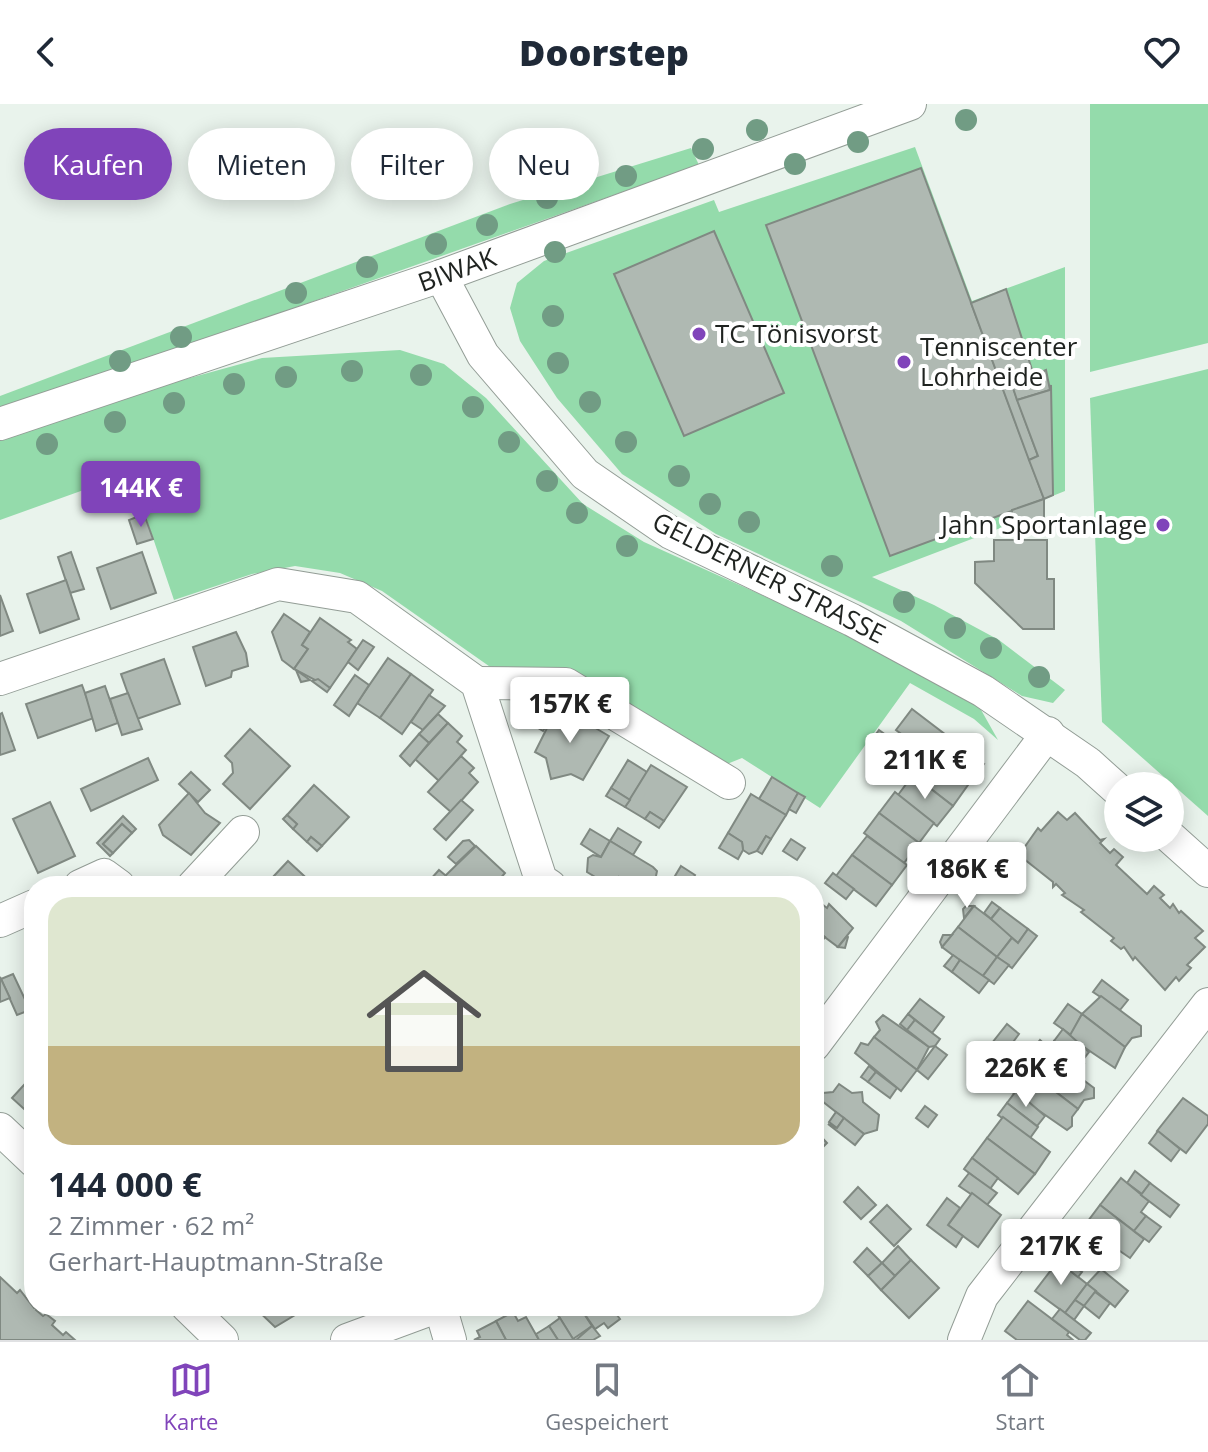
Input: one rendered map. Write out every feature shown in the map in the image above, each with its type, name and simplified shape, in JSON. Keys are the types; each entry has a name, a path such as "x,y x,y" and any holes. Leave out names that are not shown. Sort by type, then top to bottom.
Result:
{"street":[{"name":"BIWAK","path":"0,424 441,276 910,104"},
{"name":"GELDERNER STRASSE","path":"441,276 483,355 585,474 671,533 852,620 983,691 1048,733 1104,779"},
{"path":"0,679 278,584 357,597 477,683 566,684 729,783"},
{"path":"477,683 539,876"},
{"path":"824,1032 1048,733"},
{"path":"202,876 243,832"},
{"path":"1184,850 1208,871"},
{"path":"0,921 24,910"},
{"path":"964,1340 982,1296 1208,1004"},
{"path":"0,1129 24,1152"},
{"path":"197,1316 222,1340"},
{"path":"347,1340 413,1316"},
{"path":"443,1316 450,1340"}],"green space":[{"path":"1090,104 1208,104 1208,343 1090,372"},
{"path":"915,147 972,301 1065,267 1065,491 1045,499 1044,530 1012,530 1011,524 872,577 934,605 999,640 1065,690 1053,703 1022,696 901,621 716,534 622,474 557,398 520,341 510,308 517,283 544,261 714,200 719,212"},
{"path":"691,148 699,165 0,412 0,396 510,204 523,200 599,200 599,176"},
{"path":"400,350 444,364 486,398 583,504 644,542 855,637 980,708 998,740 974,719 910,683 820,808 742,758 722,766 565,672 543,667 496,671 382,591 340,573 295,566 252,574 174,600 131,473 0,520 0,441 128,395 262,358"},
{"name":"Jahn Sportanlage","path":"1208,369 1208,816 1184,795 1184,772 1158,772 1102,722 1090,398"}],"building":[{"path":"921,168 1044,499 890,556 766,225"},
{"path":"714,231 784,393 684,436 614,274"},
{"path":"1006,289 1034,376 1012,385 1038,456 1029,460 971,303"},
{"path":"1046,370 1050,390 1017,400 1012,385"},
{"path":"1051,385 1053,495 1044,499 1029,460 1038,456 1017,400 1050,390"},
{"path":"1044,499 1044,530 1012,530 1012,510"},
{"path":"144,514 153,539 137,544 129,520"},
{"path":"994,540 1047,540 1047,579 1054,579 1054,629 1023,629 975,583 975,562 994,561"},
{"path":"71,552 84,589 70,593 58,557"},
{"path":"142,552 156,593 111,609 97,568"},
{"path":"66,580 79,619 40,633 27,594"},
{"path":"0,595 13,631 0,636"},
{"path":"284,614 310,632 302,645 308,649 294,669 282,660 272,632"},
{"path":"320,618 351,640 348,642 357,649 330,688 294,669 308,649 302,645"},
{"path":"236,632 246,653 248,666 232,671 231,677 206,686 193,647"},
{"path":"363,640 374,647 358,670 348,662"},
{"path":"388,658 411,674 380,718 357,703"},
{"path":"164,659 180,704 137,719 121,674"},
{"path":"296,670 310,680 301,682"},
{"path":"411,674 433,690 402,734 380,718"},
{"path":"355,675 369,685 349,716 334,705"},
{"path":"318,679 330,688 327,692 312,681"},
{"path":"82,685 94,718 38,738 26,704"},
{"path":"105,686 118,723 96,731 85,693"},
{"path":"128,693 142,729 122,735 110,699"},
{"path":"538,694 558,706 543,731 523,719"},
{"path":"429,695 445,706 423,730 411,722"},
{"path":"558,706 609,736 583,780 571,774 551,779 546,758 535,752"},
{"path":"912,709 984,764 968,784 896,730"},
{"path":"0,714 15,750 0,755"},
{"path":"438,714 448,723 429,743 419,734"},
{"path":"448,723 462,736 457,742 466,750 439,781 415,759"},
{"path":"250,729 290,766 250,809 223,784 233,773 232,763 225,756"},
{"path":"879,730 890,738 883,749 871,741"},
{"path":"419,734 429,743 410,766 400,756"},
{"path":"929,755 968,785 953,806 913,775"},
{"path":"461,756 474,768 469,773 478,782 451,812 428,792"},
{"path":"148,758 158,780 91,811 81,789"},
{"path":"628,760 647,772 630,800 611,788"},
{"path":"651,765 687,787 664,821 650,812 645,819 625,807"},
{"path":"191,772 210,790 198,802 179,784"},
{"path":"913,775 953,806 937,826 898,795"},
{"path":"772,777 798,793 786,815 759,799"},
{"path":"314,785 349,817 322,846 311,837 307,842 293,829 297,824 287,815"},
{"path":"611,788 630,800 625,807 606,796"},
{"path":"895,792 934,823 919,843 879,813"},
{"path":"189,793 205,813 220,823 191,855 163,835 159,825"},
{"path":"798,793 805,797 796,813 789,809"},
{"path":"751,794 786,815 771,839 766,836 757,851 749,854 743,850 742,842 728,833"},
{"path":"461,800 473,810 446,840 434,829"},
{"path":"50,802 75,856 38,873 13,819"},
{"path":"650,812 664,821 659,828 645,819"},
{"path":"1058,812 1067,820 1075,813 1100,840 1104,839 1100,843 1104,852 1117,852 1123,857 1116,865 1147,894 1154,886 1164,895 1160,898 1170,908 1173,904 1179,913 1181,911 1203,931 1195,938 1205,947 1187,965 1191,968 1179,981 1176,977 1165,990 1135,957 1133,960 1124,947 1121,949 1111,941 1114,938 1081,912 1084,910 1062,895 1065,893 1056,884 1053,887 1053,882 1019,855 1038,828 1041,831"},
{"path":"879,813 919,843 904,863 864,833"},
{"path":"287,815 297,824 293,829 283,819"},
{"path":"123,816 136,829 132,833 122,824 103,844 113,853 110,856 97,843"},
{"path":"122,824 132,833 113,853 103,844"},
{"path":"618,828 641,842 633,855 610,841"},
{"path":"590,829 610,841 601,857 581,844"},
{"path":"728,833 742,842 743,850 738,859 719,848"},
{"path":"766,836 771,839 762,854 757,851"},
{"path":"867,836 907,865 892,885 852,855"},
{"path":"311,837 322,846 317,851 307,842"},
{"path":"791,839 805,848 797,860 783,851"},
{"path":"469,840 475,846 456,864 448,857 463,841"},
{"path":"610,841 653,867 657,871 656,876 594,876 587,872 588,858 593,855 601,857"},
{"path":"476,846 505,873 502,876 445,876"},
{"path":"852,855 892,885 876,906 836,876"},
{"path":"288,861 304,876 274,876"},
{"path":"681,866 695,875 694,876 675,876"},
{"path":"833,873 854,889 846,899 825,883"},
{"path":"992,902 1000,908 991,919 984,913"},
{"path":"829,904 853,928 838,947 824,936 824,906 827,908"},
{"path":"974,906 964,918 963,909"},
{"path":"974,906 1013,936 997,957 958,927"},
{"path":"1000,908 1028,929 1018,943 991,919"},
{"path":"958,927 997,957 982,977 942,947"},
{"path":"1028,929 1037,936 1012,968 997,957 1012,938 1018,943"},
{"path":"943,935 952,935 942,947 940,942"},
{"path":"847,936 845,948 838,947"},
{"path":"953,955 960,960 952,972 944,966"},
{"path":"997,957 1009,965 994,984 983,976"},
{"path":"960,960 989,980 979,993 952,972"},
{"path":"13,974 24,997 24,1012 17,1015 1,979"},
{"path":"0,977 10,998 0,1002"},
{"path":"1102,980 1128,1000 1120,1010 1093,992"},
{"path":"1101,996 1141,1026 1141,1036 1132,1038 1125,1047 1082,1014"},
{"path":"920,999 944,1017 932,1033 908,1014"},
{"path":"1068,1004 1082,1014 1071,1035 1054,1023"},
{"path":"908,1014 915,1020 907,1030 900,1024"},
{"path":"1082,1014 1125,1047 1115,1068 1069,1037"},
{"path":"883,1015 929,1047 917,1070 874,1037 880,1030 876,1022"},
{"path":"915,1020 940,1039 935,1046 929,1047 907,1030"},
{"path":"1007,1024 1019,1034 1005,1053 992,1043"},
{"path":"1063,1029 1089,1052 1081,1062 1054,1041"},
{"path":"874,1037 917,1070 901,1091 855,1053 861,1043 868,1045"},
{"path":"1040,1040 1049,1048 1045,1053 1053,1059 1035,1076 1021,1065"},
{"path":"1054,1041 1084,1064 1076,1075 1045,1053"},
{"path":"935,1046 947,1055 928,1079 917,1070"},
{"path":"1054,1058 1094,1088 1094,1098 1084,1100 1078,1109 1035,1076"},
{"path":"1021,1065 1035,1076 1023,1097 1003,1088"},
{"path":"869,1066 876,1072 868,1082 861,1077"},
{"path":"876,1072 897,1088 890,1098 868,1082"},
{"path":"1035,1076 1078,1109 1072,1117 1072,1126 1067,1130 1022,1099"},
{"path":"839,1084 852,1093 862,1092 863,1102 879,1115 877,1130 864,1134 824,1103 824,1093 833,1092"},
{"path":"24,1085 24,1109 12,1098"},
{"path":"1016,1091 1045,1116 1037,1126 1007,1103"},
{"path":"1183,1098 1208,1116 1208,1124 1186,1153 1157,1131"},
{"path":"1007,1103 1038,1127 1030,1138 998,1115"},
{"path":"925,1106 937,1115 928,1127 916,1118"},
{"path":"836,1112 844,1118 837,1128 829,1122"},
{"path":"1003,1117 1050,1152 1035,1174 987,1138"},
{"path":"844,1118 864,1134 855,1145 828,1124 837,1128"},
{"path":"1158,1131 1180,1149 1171,1161 1149,1143"},
{"path":"987,1138 1035,1174 1018,1194 972,1158"},
{"path":"972,1158 998,1178 990,1189 964,1169"},
{"path":"1135,1171 1150,1183 1142,1194 1127,1183"},
{"path":"969,1173 997,1193 987,1205 959,1186"},
{"path":"1121,1178 1149,1201 1141,1212 1146,1216 1134,1231 1100,1205"},
{"path":"1150,1183 1179,1205 1170,1217 1141,1195"},
{"path":"858,1187 876,1205 861,1219 844,1202"},
{"path":"972,1193 1001,1215 978,1247 948,1225"},
{"path":"947,1198 960,1208 948,1225 963,1236 956,1247 927,1225"},
{"path":"887,1205 911,1229 894,1246 870,1222"},
{"path":"1100,1205 1144,1239 1130,1258 1114,1247 1111,1252 1082,1229"},
{"path":"1146,1216 1161,1227 1149,1242 1134,1231"},
{"path":"898,1246 911,1260 895,1276 882,1263"},
{"path":"867,1248 882,1263 868,1276 854,1262"},
{"path":"911,1260 939,1288 909,1318 881,1290"},
{"path":"1058,1261 1087,1284 1065,1313 1035,1291"},
{"path":"882,1263 895,1276 881,1290 868,1276"},
{"path":"1072,1265 1082,1272 1078,1277 1069,1270"},
{"path":"1101,1269 1128,1291 1115,1307 1087,1284"},
{"path":"0,1277 17,1293 20,1290 24,1295 24,1316 49,1316 55,1321 52,1325 63,1335 66,1332 75,1340 0,1340"},
{"path":"1087,1284 1096,1291 1084,1306 1075,1300"},
{"path":"1095,1292 1110,1303 1099,1318 1084,1306"},
{"path":"1075,1300 1084,1306 1074,1320 1065,1313"},
{"path":"1028,1301 1069,1332 1067,1335 1073,1340 1017,1340 1005,1331"},
{"path":"1060,1309 1091,1333 1085,1340 1080,1340 1052,1319"},
{"path":"263,1316 293,1316 275,1327"},
{"path":"505,1316 515,1316 518,1321 526,1317 539,1340 506,1340 496,1321"},
{"path":"558,1316 586,1316 592,1326 573,1339"},
{"path":"586,1316 618,1316 620,1319 608,1328 604,1323 595,1329"},
{"path":"560,1318 576,1340 558,1340 549,1326"},
{"path":"496,1321 506,1340 474,1340 480,1337 477,1331"},
{"path":"549,1326 558,1340 539,1340 536,1334"},
{"path":"592,1326 600,1336 593,1340 576,1340"}],"place":[{"name":"TC Tönisvorst","path":"699,334"},
{"name":"Tenniscenter Lohrheide","path":"904,362"},
{"name":"Jahn Sportanlage","path":"1163,525"}]}
